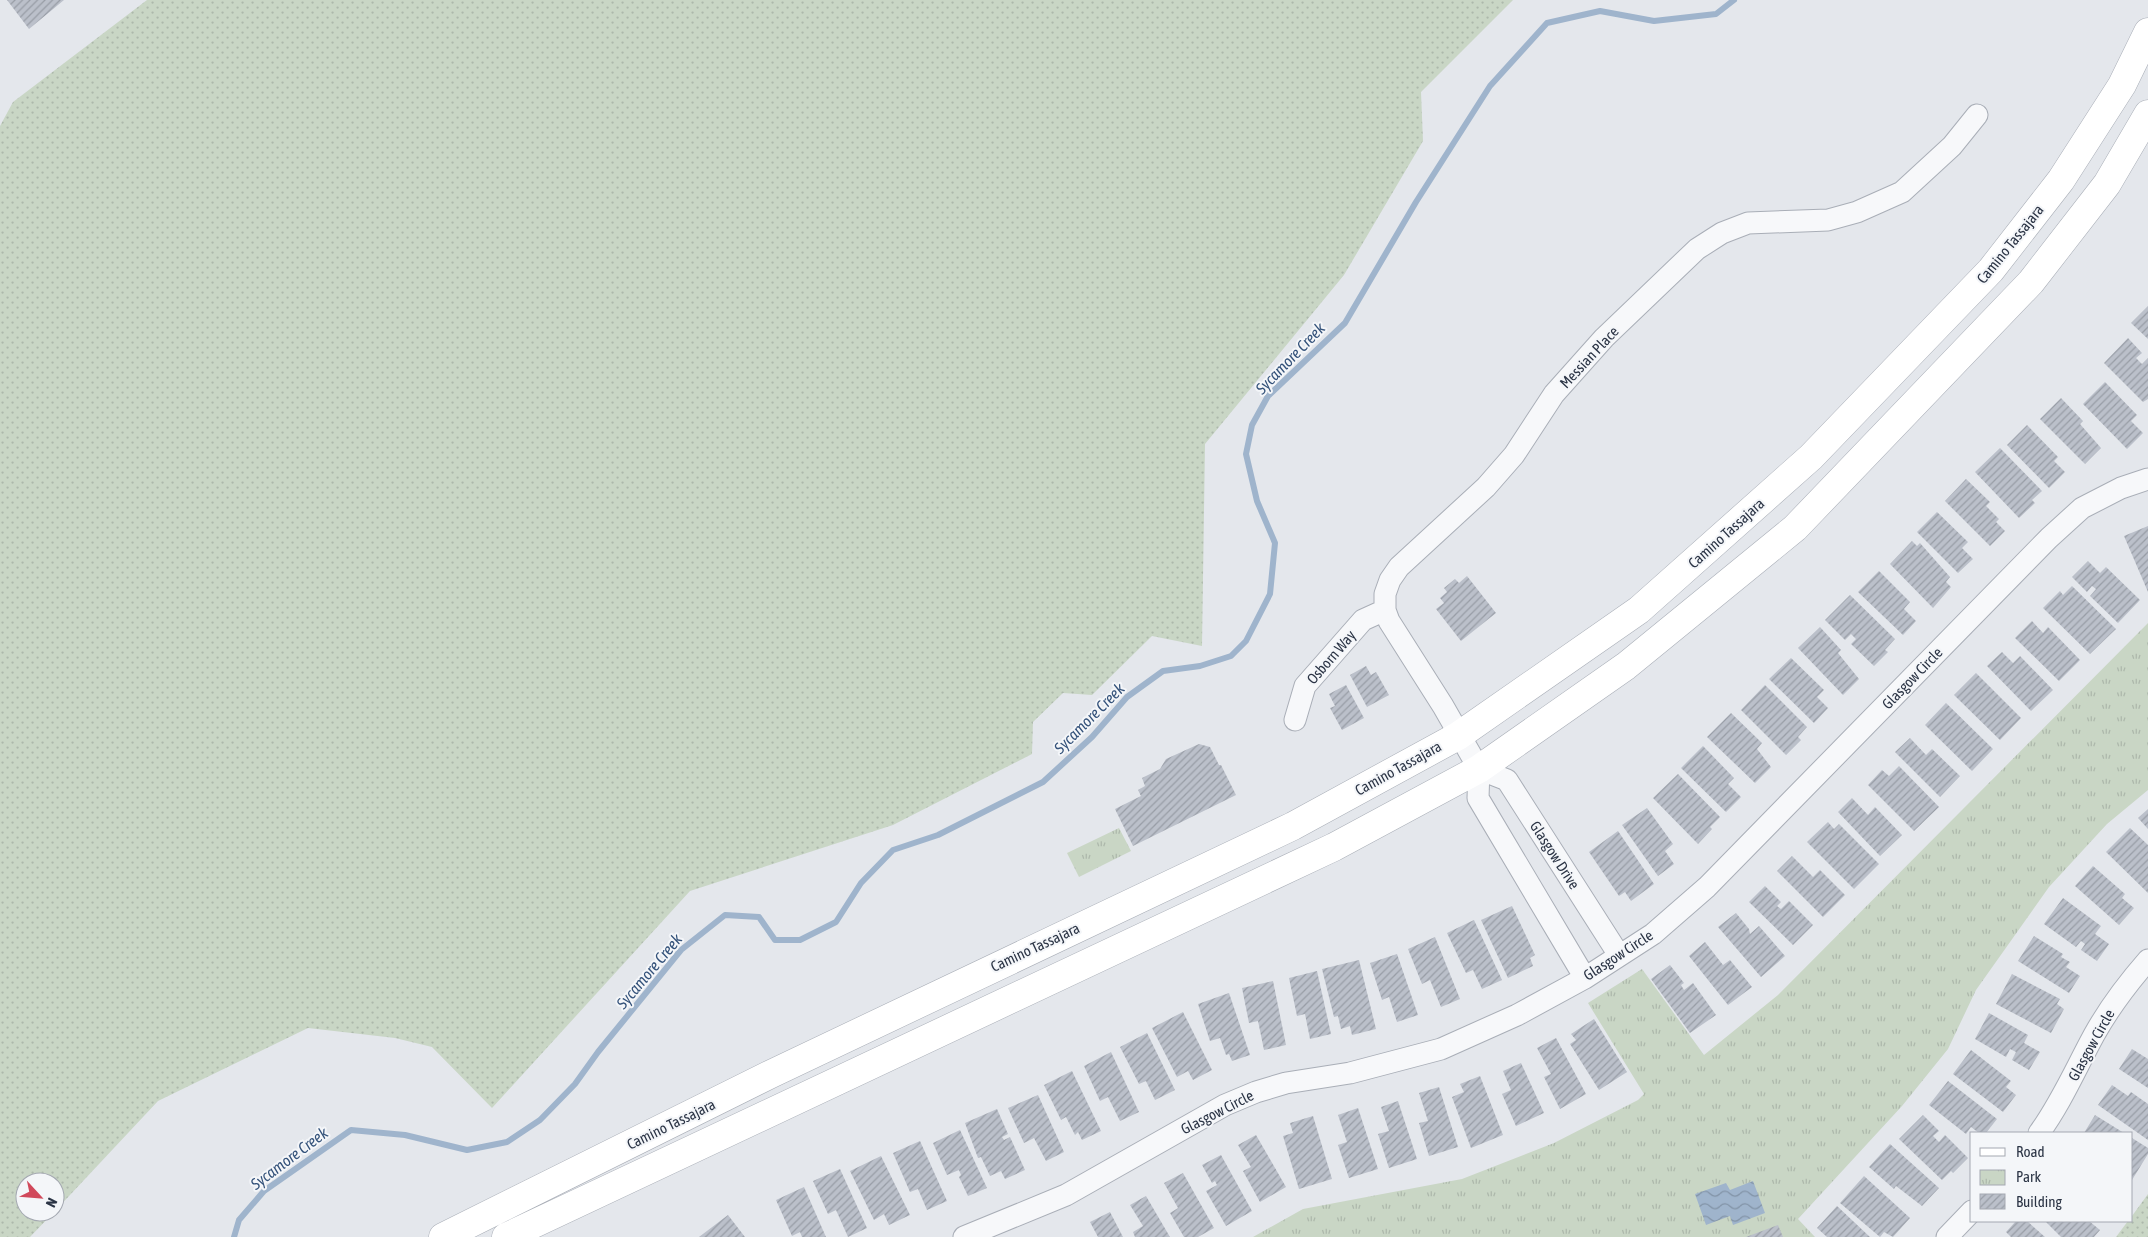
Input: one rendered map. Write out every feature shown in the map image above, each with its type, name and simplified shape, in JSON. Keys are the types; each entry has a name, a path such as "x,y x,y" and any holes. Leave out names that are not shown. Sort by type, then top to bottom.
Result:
{"main road":[{"name":"Camino Tassajara","path":"443,1237 771,1074 1293,826 1458,736 1638,610 1811,457 1991,270 2061,180 2122,85 2148,32"},
{"name":"Camino Tassajara","path":"506,1237 1334,846 1479,769 1626,666 1795,528 2031,282 2108,184 2148,114"}],"street":[{"name":"Messian Place","path":"1458,736 1443,706 1394,632 1385,610 1385,594 1390,580 1399,567 1486,487 1514,455 1554,394 1604,338 1697,249 1722,233 1748,223 1828,220 1856,212 1902,192 1952,146 1977,115"},
{"name":"Glasgow Circle","path":"964,1237 1066,1195 1225,1105 1286,1083 1350,1073 1441,1049 1518,1015 1585,978 1653,934 1707,887 2035,552 2075,514 2082,508 2121,488 2148,478"},
{"name":"Osborn Way","path":"1295,720 1305,686 1363,620 1385,610"},
{"path":"1458,736 1479,769 1478,798 1585,978"},
{"name":"Glasgow Drive","path":"1479,769 1507,780 1620,955"},
{"name":"Glasgow Circle","path":"2041,1132 2071,1080 2094,1034 2122,990 2148,960"},
{"path":"1947,1237 1970,1214"}],"green space":[{"path":"147,0 1513,0 1421,92 1423,141 1344,275 1205,444 1202,646 1152,636 1092,695 1063,693 1033,722 1032,754 893,825 690,891 492,1108 432,1047 395,1038 308,1028 158,1101 65,1200 65,1172 15,1172 15,1222 44,1222 30,1237 0,1237 0,126 13,102"},
{"path":"2148,623 2148,790 2107,824 2049,887 1976,990 1948,1049 1902,1106 1798,1219 1815,1237 1253,1237 1303,1209 1462,1179 1554,1143 1638,1100 1644,1094 1588,1003 1642,969 1704,1055 1778,995"},
{"path":"1119,828 1131,851 1079,877 1067,853"},
{"path":"2148,1194 2148,1237 2116,1237 2127,1222 2133,1222 2133,1215"}],"water":[{"path":"1753,1181 1765,1213 1733,1225 1730,1216 1706,1225 1695,1194 1726,1183 1730,1190"}],"building":[{"path":"7,0 64,0 29,29"},
{"path":"2148,306 2148,339 2131,323"},
{"path":"2128,338 2142,353 2136,358 2142,364 2148,358 2148,399 2143,402 2104,363"},
{"path":"2105,382 2137,415 2131,421 2143,433 2127,449 2083,404"},
{"path":"2061,398 2083,421 2080,424 2101,448 2085,464 2040,419"},
{"path":"2027,425 2058,457 2054,461 2065,472 2049,488 2007,445"},
{"path":"2000,448 2042,491 2032,500 2035,503 2019,518 1975,472"},
{"path":"1966,479 1990,502 1986,506 1999,519 1996,522 2005,531 1990,546 1945,501"},
{"path":"1937,512 1968,542 1962,548 1973,559 1958,573 1917,532"},
{"path":"2148,526 2148,592 2124,536"},
{"path":"1912,541 1917,546 1920,543 1950,577 1946,582 1951,587 1933,608 1890,564"},
{"path":"2088,561 2100,573 2106,567 2140,600 2118,623 2090,596 2096,589 2092,586 2087,592 2072,577"},
{"path":"1879,571 1910,602 1904,609 1916,621 1903,635 1858,592"},
{"path":"1467,576 1496,613 1461,641 1436,609 1444,603 1440,598 1447,592 1444,588 1455,579 1459,583"},
{"path":"2072,586 2116,629 2090,654 2043,608 2060,591 2063,595"},
{"path":"1850,595 1895,639 1885,650 1888,652 1874,666 1851,644 1856,639 1851,634 1845,640 1825,620"},
{"path":"2032,621 2043,633 2048,627 2080,660 2059,681 2015,638"},
{"path":"1820,627 1841,650 1838,653 1859,679 1843,695 1798,648"},
{"path":"2002,652 2013,663 2020,656 2053,690 2031,711 1987,666"},
{"path":"1791,658 1824,690 1817,697 1828,708 1814,723 1769,679"},
{"path":"1366,666 1371,675 1376,672 1389,695 1367,707 1350,675"},
{"path":"1976,673 2021,718 2000,740 1954,695"},
{"path":"1346,685 1364,718 1342,730 1330,708 1335,706 1329,694"},
{"path":"1765,685 1807,727 1798,737 1801,740 1786,755 1741,710"},
{"path":"1946,703 1993,749 1972,771 1925,725"},
{"path":"1731,713 1762,743 1757,749 1771,767 1755,783 1707,737"},
{"path":"1910,738 1926,755 1932,749 1960,776 1940,797 1895,752"},
{"path":"1199,744 1210,747 1236,795 1133,846 1115,809 1141,796 1138,790 1145,786 1142,778 1160,769 1166,759"},
{"path":"1703,746 1734,778 1728,784 1741,797 1726,812 1681,768"},
{"path":"1899,766 1939,807 1914,831 1868,785 1882,770 1889,776"},
{"path":"1678,774 1720,817 1698,844 1653,798"},
{"path":"1852,798 1868,815 1875,807 1902,835 1880,856 1838,812"},
{"path":"1647,808 1673,844 1665,851 1674,864 1658,876 1622,825"},
{"path":"2148,809 2148,829 2138,818"},
{"path":"1828,822 1834,829 1839,824 1879,864 1854,889 1807,842"},
{"path":"2130,828 2148,845 2148,893 2106,852"},
{"path":"1618,831 1654,884 1631,901 1625,892 1619,896 1589,852"},
{"path":"1792,856 1813,877 1820,870 1845,895 1823,917 1777,871"},
{"path":"2093,866 2125,894 2122,898 2134,908 2119,925 2075,886"},
{"path":"1765,886 1781,902 1777,906 1781,909 1789,901 1813,925 1793,945 1749,902"},
{"path":"2063,898 2101,926 2095,934 2109,944 2097,961 2081,950 2085,944 2081,941 2076,947 2044,924"},
{"path":"1512,906 1535,955 1530,958 1533,966 1508,978 1481,920"},
{"path":"1736,913 1749,929 1750,934 1759,926 1785,956 1761,977 1718,927"},
{"path":"1474,920 1502,980 1482,989 1473,970 1466,973 1447,933"},
{"path":"2034,936 2063,954 2061,957 2070,962 2066,967 2080,976 2069,993 2018,961"},
{"path":"1435,937 1460,999 1441,1007 1430,980 1422,984 1408,949"},
{"path":"1705,942 1723,965 1730,960 1752,987 1728,1005 1689,956"},
{"path":"1397,954 1418,1015 1397,1022 1389,997 1382,1000 1370,963"},
{"path":"1359,960 1376,1029 1352,1035 1350,1026 1341,1029 1338,1016 1334,1017 1322,969"},
{"path":"1670,965 1684,983 1681,985 1684,990 1693,983 1716,1015 1690,1033 1651,979"},
{"path":"1317,971 1331,1034 1310,1039 1305,1014 1297,1016 1289,978"},
{"path":"2012,974 2060,999 2057,1004 2064,1009 2051,1033 1996,1004"},
{"path":"1273,981 1286,1045 1264,1050 1258,1021 1249,1023 1242,988"},
{"path":"1229,993 1250,1055 1232,1061 1229,1054 1226,1055 1220,1038 1210,1041 1198,1004"},
{"path":"1183,1012 1212,1070 1193,1080 1188,1071 1177,1077 1152,1028"},
{"path":"1989,1013 2028,1035 2024,1043 2040,1052 2029,1070 2012,1060 2016,1052 2010,1049 2006,1057 1975,1039"},
{"path":"1594,1019 1627,1072 1599,1090 1570,1044 1576,1040 1571,1034"},
{"path":"1147,1033 1175,1090 1155,1100 1146,1081 1139,1084 1120,1047"},
{"path":"1556,1038 1586,1094 1560,1109 1544,1077 1551,1074 1537,1048"},
{"path":"2132,1049 2148,1059 2148,1088 2119,1069"},
{"path":"1971,1050 2011,1081 2006,1087 2016,1095 2003,1112 1953,1074"},
{"path":"1111,1052 1139,1112 1120,1121 1108,1097 1100,1101 1084,1066"},
{"path":"1521,1063 1544,1113 1516,1126 1502,1094 1511,1090 1503,1071"},
{"path":"1072,1071 1101,1131 1082,1140 1078,1132 1075,1135 1066,1117 1061,1120 1044,1085"},
{"path":"1480,1076 1503,1135 1471,1148 1452,1097 1464,1092 1460,1084"},
{"path":"1948,1081 1997,1119 1987,1132 1978,1132 1971,1127 1966,1134 1929,1105"},
{"path":"2112,1085 2128,1096 2131,1092 2148,1104 2148,1140 2098,1105"},
{"path":"1439,1087 1458,1147 1429,1156 1419,1123 1428,1121 1419,1093"},
{"path":"1038,1095 1064,1152 1046,1161 1034,1138 1024,1143 1008,1108"},
{"path":"1398,1101 1417,1159 1389,1168 1378,1134 1389,1131 1381,1107"},
{"path":"1358,1108 1378,1169 1349,1178 1338,1145 1347,1142 1338,1115"},
{"path":"997,1109 1008,1134 1002,1137 1004,1140 1010,1137 1025,1170 1005,1179 1001,1171 990,1176 981,1157 978,1158 965,1123"},
{"path":"1923,1115 1939,1131 1933,1136 1939,1142 1945,1135 1968,1158 1953,1173 1951,1171 1942,1180 1899,1139"},
{"path":"2095,1115 2122,1132 2085,1132"},
{"path":"1313,1116 1332,1179 1299,1189 1283,1136 1293,1133 1290,1123"},
{"path":"960,1130 987,1188 968,1196 959,1177 961,1175 959,1170 947,1175 933,1143"},
{"path":"1256,1135 1286,1187 1260,1202 1243,1171 1251,1167 1238,1145"},
{"path":"2133,1139 2148,1148 2148,1154 2133,1178"},
{"path":"920,1141 947,1201 927,1210 918,1189 910,1192 893,1153"},
{"path":"1890,1144 1939,1188 1922,1206 1896,1186 1894,1189 1869,1167"},
{"path":"1221,1155 1252,1211 1226,1226 1206,1191 1217,1185 1215,1181 1212,1183 1202,1165"},
{"path":"881,1156 910,1215 889,1225 884,1214 874,1220 850,1171"},
{"path":"840,1169 867,1228 848,1237 836,1210 828,1214 813,1181"},
{"path":"1183,1173 1214,1228 1198,1237 1184,1237 1170,1213 1178,1208 1164,1183"},
{"path":"1864,1176 1910,1218 1893,1237 1884,1232 1880,1237 1840,1203"},
{"path":"804,1187 826,1237 802,1237 800,1232 792,1236 776,1200"},
{"path":"1146,1196 1170,1237 1135,1237 1133,1232 1143,1226 1130,1205"},
{"path":"1837,1206 1870,1237 1827,1237 1817,1228"},
{"path":"1110,1212 1123,1237 1098,1237 1090,1222"},
{"path":"728,1215 745,1237 699,1237"},
{"path":"2015,1222 2028,1222 2045,1237 2011,1237 2006,1232"},
{"path":"2046,1222 2090,1222 2100,1230 2094,1237 2061,1237"},
{"path":"1778,1225 1783,1237 1746,1237"}],"waterway":[{"name":"Sycamore Creek","path":"234,1237 239,1220 264,1191 351,1130 405,1135 467,1150 507,1142 540,1120 575,1084 598,1052 681,950 725,915 759,917 775,940 800,940 836,922 861,883 893,850 938,835 1043,782 1092,737 1127,697 1163,671 1200,666 1231,656 1246,641 1270,594 1275,543 1257,501 1246,454 1252,425 1268,396 1345,323 1416,202 1490,86 1547,23 1600,11 1654,21 1716,14 1734,0"}]}
